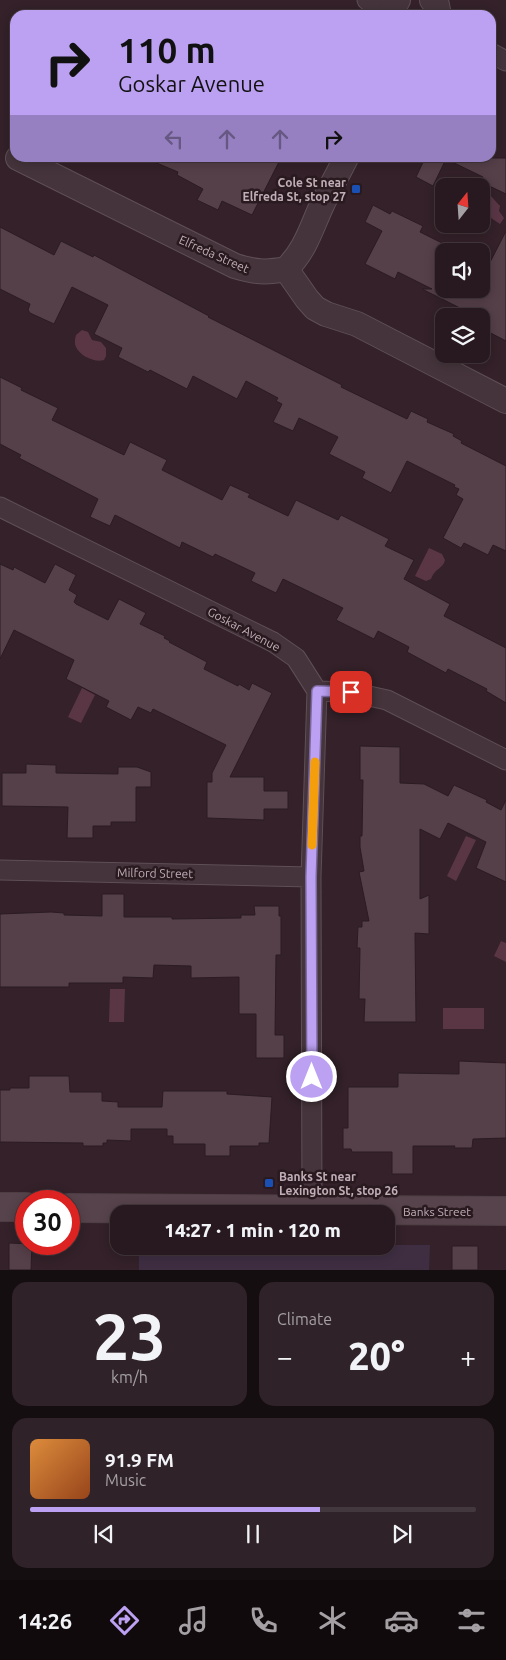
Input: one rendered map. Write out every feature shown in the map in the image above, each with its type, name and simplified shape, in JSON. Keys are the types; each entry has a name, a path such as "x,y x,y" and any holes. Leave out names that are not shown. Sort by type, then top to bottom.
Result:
{"main road":[{"path":"0,1207 15,1207"},
{"name":"Banks Street","path":"80,1208 110,1208"},
{"name":"Banks Street","path":"395,1210 506,1211"}],"street":[{"path":"367,0 382,10"},
{"name":"Elfreda Street","path":"27,162 234,266 254,272 286,269"},
{"path":"344,162 320,209 305,245 296,260 286,269 303,295 315,308 326,314 357,324 506,401"},
{"name":"Goskar Avenue","path":"0,506 272,642 296,658 317,691"},
{"path":"312,1205 311,877 317,691 351,692 388,700 506,760"},
{"name":"Milford Street","path":"0,870 311,877"}],"shaded area":[{"path":"490,195 500,206 499,211 504,218 500,224 490,217"},
{"path":"82,330 88,332 92,340 101,342 106,348 104,360 92,360 78,350 75,338"},
{"path":"429,548 442,554 445,560 431,579 426,581 415,576"},
{"path":"82,688 95,695 81,723 68,717"},
{"path":"466,836 476,840 456,881 447,876"},
{"path":"501,941 506,943 506,962 494,956"},
{"path":"110,989 125,989 124,1022 109,1022"},
{"path":"443,1008 484,1008 484,1029 443,1029"},
{"path":"395,1245 430,1245 429,1270 139,1270 139,1255 395,1255"}],"building":[{"path":"496,158 506,158 506,194 490,186 490,178 483,178 452,162 496,162"},
{"path":"154,162 279,162 252,215 222,201 218,210 197,200 203,189 177,175 178,172"},
{"path":"423,162 445,162 437,178 435,178 433,186 416,177"},
{"path":"373,205 390,214 392,211 423,226 420,232 442,243 435,243 435,296 422,289 432,289 398,272 395,279 365,264 382,231 365,222"},
{"path":"0,227 54,255 61,241 93,257 94,255 208,317 342,385 341,387 407,419 411,411 428,419 427,422 454,434 453,436 462,441 461,443 506,466 506,551 493,545 488,555 464,543 461,548 443,538 463,499 456,495 459,489 454,487 455,485 407,461 391,493 362,478 365,472 329,454 338,437 299,418 293,431 273,422 282,404 276,401 278,398 246,381 237,399 193,376 187,389 150,370 148,372 118,357 122,348 94,334 108,305 72,287 54,324 30,313 28,310 30,304 0,289"},
{"path":"506,231 506,341 490,333 490,308 460,308 440,298 490,298 490,262"},
{"path":"0,377 22,388 21,390 58,408 52,420 124,455 130,442 167,460 162,470 222,500 230,485 250,494 248,497 288,516 296,500 338,520 341,515 389,539 385,546 414,560 404,579 450,604 444,616 506,648 506,703 486,691 487,689 448,669 446,673 407,652 409,647 378,631 374,639 336,620 343,608 283,579 276,593 251,581 255,573 215,554 213,557 182,542 180,548 115,515 110,526 90,517 98,499 19,458 21,455 0,444"},
{"path":"0,564 13,570 14,567 45,583 55,564 76,575 69,590 77,595 74,602 76,604 108,620 119,599 146,613 140,624 165,636 164,638 169,642 207,662 204,669 249,690 252,683 272,693 230,777 264,777 264,791 288,791 288,809 264,809 264,820 207,818 207,782 212,782 212,773 226,745 153,709 151,713 138,707 131,720 106,707 109,701 66,679 74,660 14,630 0,659"},
{"path":"360,746 400,747 400,783 424,784 448,796 454,785 487,800 486,802 501,810 506,800 506,882 476,868 486,842 448,823 440,839 420,829 420,899 429,895 429,934 415,933 416,1022 364,1022 365,999 359,999 360,948 357,948 358,927 362,927 362,921 369,921 359,872 364,871 360,847 360,836 362,836 363,780 360,780"},
{"path":"26,764 56,765 56,773 118,774 118,767 137,767 151,772 151,787 136,787 136,822 111,822 111,826 93,826 93,838 67,838 68,807 2,806 2,773 26,773"},
{"path":"102,894 124,894 124,917 172,917 172,919 241,918 241,915 255,915 254,906 279,906 279,916 281,916 281,955 276,955 275,1035 284,1035 284,1058 256,1058 256,1014 239,1014 239,977 191,978 191,966 154,965 153,978 123,977 123,983 69,983 69,987 0,987 0,914 51,912 64,913 64,915 102,916"},
{"path":"459,1061 506,1063 506,1138 473,1139 472,1148 413,1146 413,1174 392,1174 392,1152 352,1152 351,1149 343,1149 343,1128 348,1128 348,1087 398,1087 398,1073 459,1074"},
{"path":"29,1076 69,1076 70,1092 102,1092 102,1101 118,1102 118,1107 162,1107 163,1091 227,1091 227,1094 272,1097 269,1143 259,1143 259,1146 230,1146 230,1156 205,1156 205,1144 173,1144 173,1136 167,1136 167,1129 131,1129 131,1141 107,1140 107,1143 103,1143 103,1146 83,1146 83,1143 0,1142 0,1090 29,1088"},
{"path":"9,1243 15,1243 15,1255 32,1255 31,1270 9,1270"},
{"path":"452,1246 478,1246 478,1270 452,1270"}],"slow traffic":[{"path":"312,845 315,762"}],"place":[{"name":"Cole St near Elfreda St, stop 27","path":"356,189"},
{"name":"Banks St near Lexington St, stop 26","path":"269,1183"}],"route":[{"path":"312,1077 311,877 317,691 351,692"}]}
